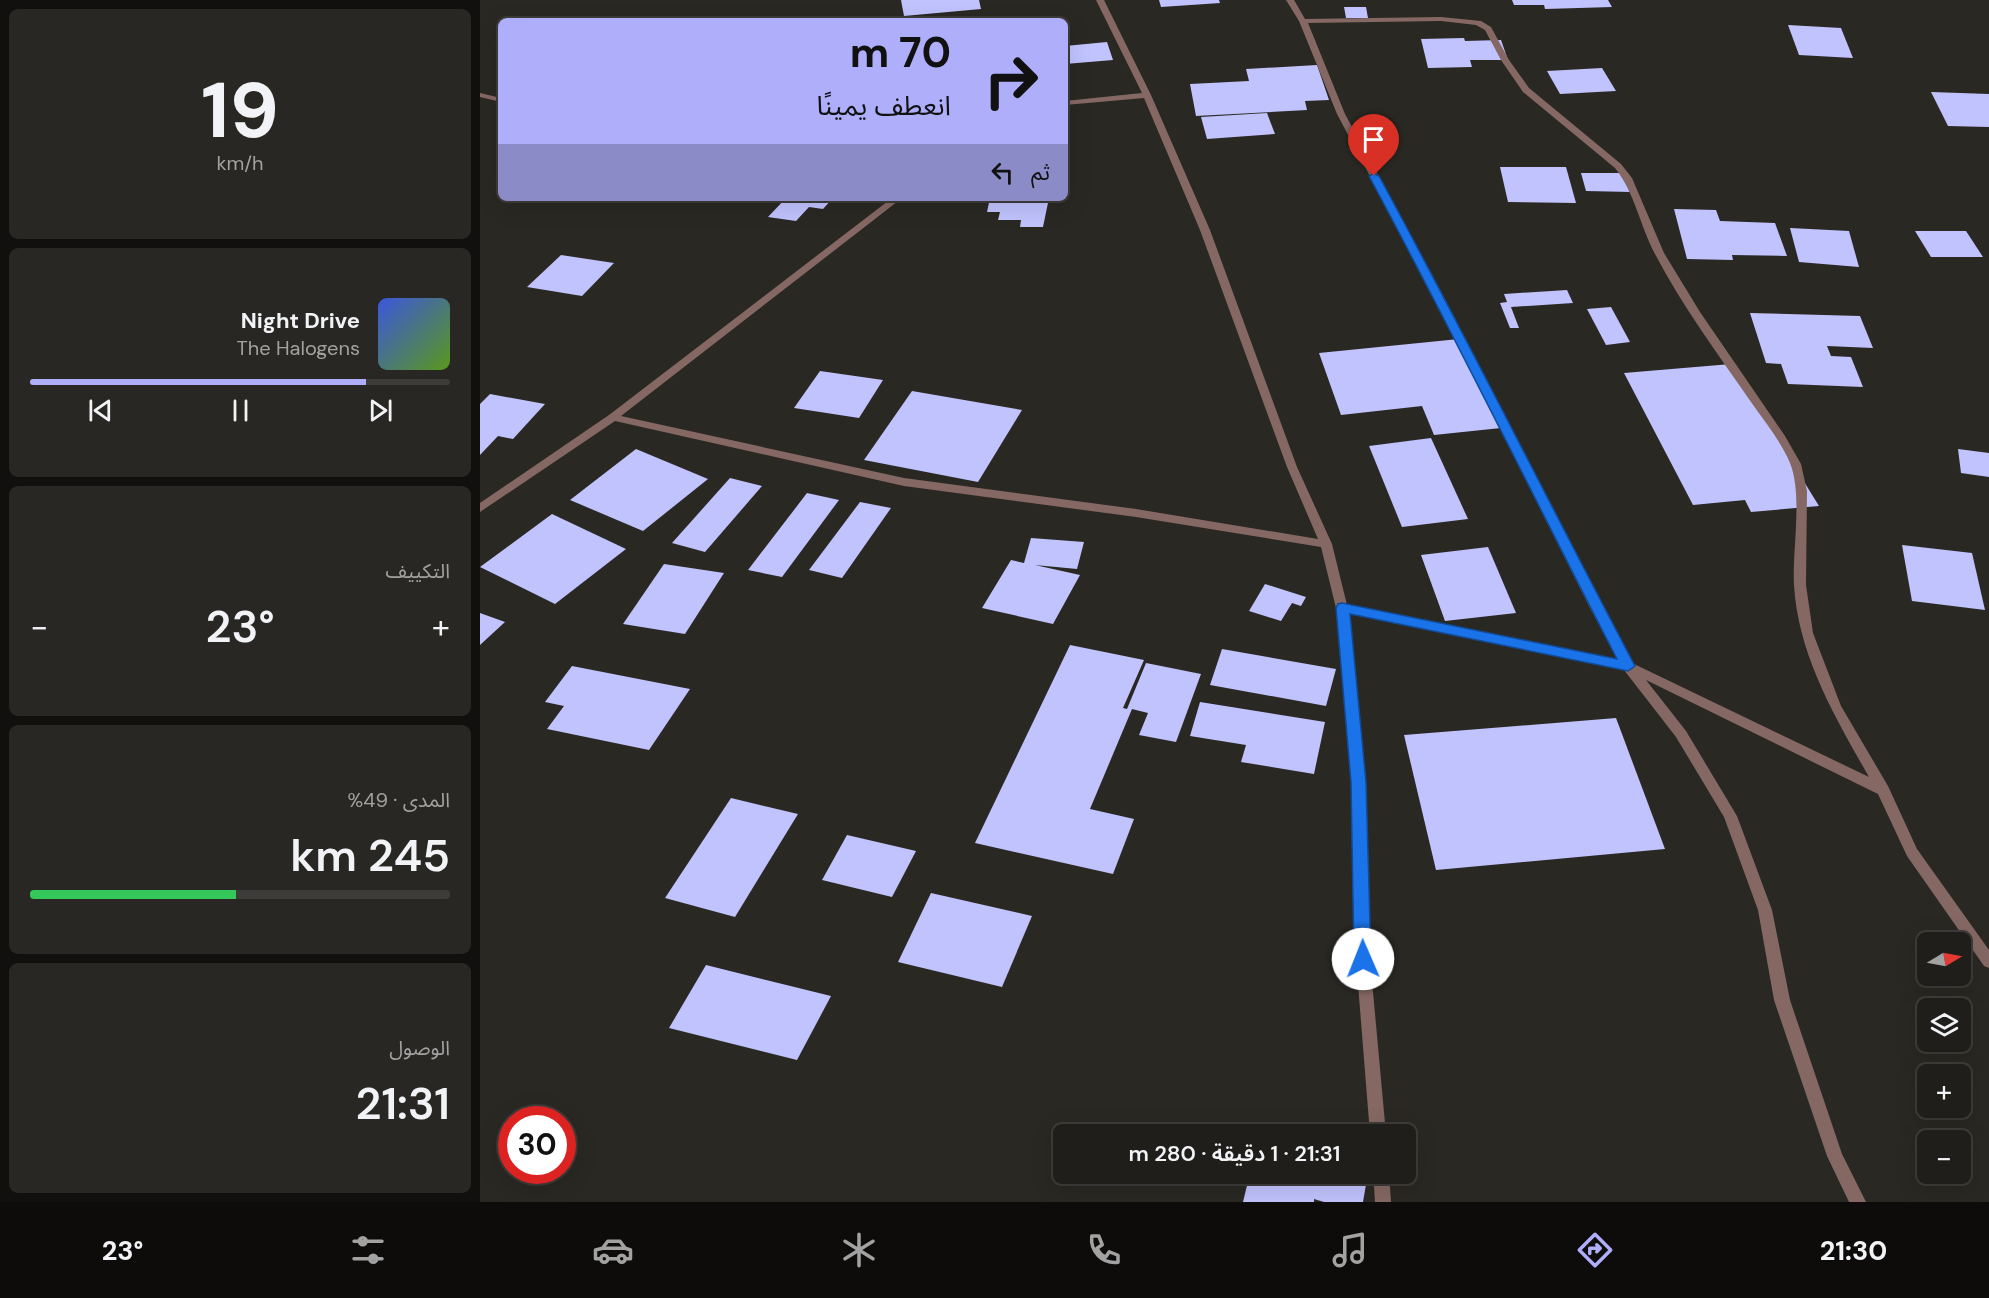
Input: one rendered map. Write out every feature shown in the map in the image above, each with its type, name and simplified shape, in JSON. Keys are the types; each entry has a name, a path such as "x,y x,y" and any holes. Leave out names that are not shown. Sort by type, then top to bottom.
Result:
{"street":[{"path":"1100,0 1147,95 1204,230 1292,467 1326,544 1342,608 1359,782 1363,959 1377,1124"},
{"path":"1290,0 1303,21 1341,114 1442,301 1482,386 1628,666 1682,734 1730,816 1765,910 1782,1000 1835,1156 1858,1202"},
{"path":"1303,21 1441,19 1478,22 1488,30 1526,90 1609,159 1629,180 1659,253 1695,312 1781,438 1796,464 1801,491 1800,585 1807,633 1835,706 1883,790 1912,852 1989,962"},
{"path":"480,95 498,99"},
{"path":"1068,104 1147,95"},
{"path":"480,508 613,417 894,201"},
{"path":"613,417 904,482 1136,513 1326,544"},
{"path":"1342,608 1628,666 1883,790"},
{"path":"1382,1184 1383,1202"}],"building":[{"path":"901,0 979,0 981,9 904,16"},
{"path":"1159,0 1219,0 1220,3 1161,7"},
{"path":"1512,0 1608,0 1612,7 1545,9 1544,5 1514,5"},
{"path":"1344,7 1366,7 1368,18 1346,18"},
{"path":"1788,25 1841,28 1853,58 1799,55"},
{"path":"1464,38 1465,41 1501,40 1508,60 1470,60 1472,67 1428,68 1421,39"},
{"path":"1107,42 1113,60 1068,64 1068,46"},
{"path":"1317,65 1329,100 1305,101 1307,110 1196,116 1190,84 1249,81 1246,69"},
{"path":"1602,68 1616,91 1560,94 1547,71"},
{"path":"1931,92 1989,94 1989,127 1948,126"},
{"path":"1267,113 1275,134 1207,139 1201,117"},
{"path":"1500,167 1566,167 1576,203 1508,202"},
{"path":"1581,173 1625,173 1631,192 1586,191"},
{"path":"783,201 830,201 823,209 809,207 796,221 768,217"},
{"path":"989,201 1048,201 1043,227 1020,227 1021,220 998,220 1000,212 987,212"},
{"path":"1674,209 1716,210 1720,221 1775,223 1787,256 1732,255 1733,260 1687,259"},
{"path":"1790,228 1849,231 1859,267 1799,262"},
{"path":"1915,231 1966,231 1983,257 1931,257"},
{"path":"561,255 614,263 582,296 527,287"},
{"path":"1567,290 1573,303 1511,307 1519,328 1510,328 1500,303 1507,302 1504,294"},
{"path":"1611,307 1630,342 1606,345 1587,309"},
{"path":"1750,313 1860,316 1873,348 1827,346 1831,356 1851,357 1863,387 1788,384 1781,364 1766,363"},
{"path":"1459,339 1501,428 1434,435 1422,406 1341,415 1319,353"},
{"path":"1731,364 1819,506 1751,512 1745,500 1693,505 1624,373"},
{"path":"820,371 883,380 859,418 794,408"},
{"path":"912,391 1022,410 978,482 864,460"},
{"path":"490,394 545,404 513,439 498,436 480,455 480,404"},
{"path":"1431,438 1468,519 1402,527 1369,446"},
{"path":"636,449 708,479 643,531 570,500"},
{"path":"1958,449 1989,453 1989,477 1961,473"},
{"path":"730,478 762,486 705,552 672,543"},
{"path":"807,493 839,500 782,577 748,570"},
{"path":"860,502 891,508 842,578 809,570"},
{"path":"552,514 626,549 555,604 480,567"},
{"path":"1031,538 1084,542 1077,569 1035,565 1080,575 1053,624 982,608 1011,560 1024,563"},
{"path":"1902,545 1972,553 1985,610 1912,601"},
{"path":"1488,547 1516,613 1445,621 1421,555"},
{"path":"664,564 724,573 685,634 623,624"},
{"path":"1265,584 1306,597 1301,606 1292,603 1281,621 1249,611"},
{"path":"480,613 505,622 480,645"},
{"path":"1070,645 1144,660 1123,708 1127,709 1146,663 1201,674 1176,742 1139,735 1148,713 1132,709 1090,809 1134,819 1113,874 975,843"},
{"path":"1222,649 1336,669 1326,706 1210,685"},
{"path":"572,666 690,689 649,750 547,729 564,706 545,702"},
{"path":"1200,702 1325,722 1314,774 1241,762 1246,745 1190,736"},
{"path":"1616,718 1665,849 1436,870 1404,735"},
{"path":"731,798 798,814 735,917 665,898"},
{"path":"847,835 916,851 892,897 822,880"},
{"path":"931,893 1032,916 1002,987 898,962"},
{"path":"706,965 831,996 797,1060 669,1028"},
{"path":"1247,1184 1366,1184 1363,1202 1324,1202 1314,1199 1314,1202 1243,1202"}],"route":[{"path":"1363,959 1359,782 1342,608 1628,666 1482,386 1442,301 1374,176"}]}
